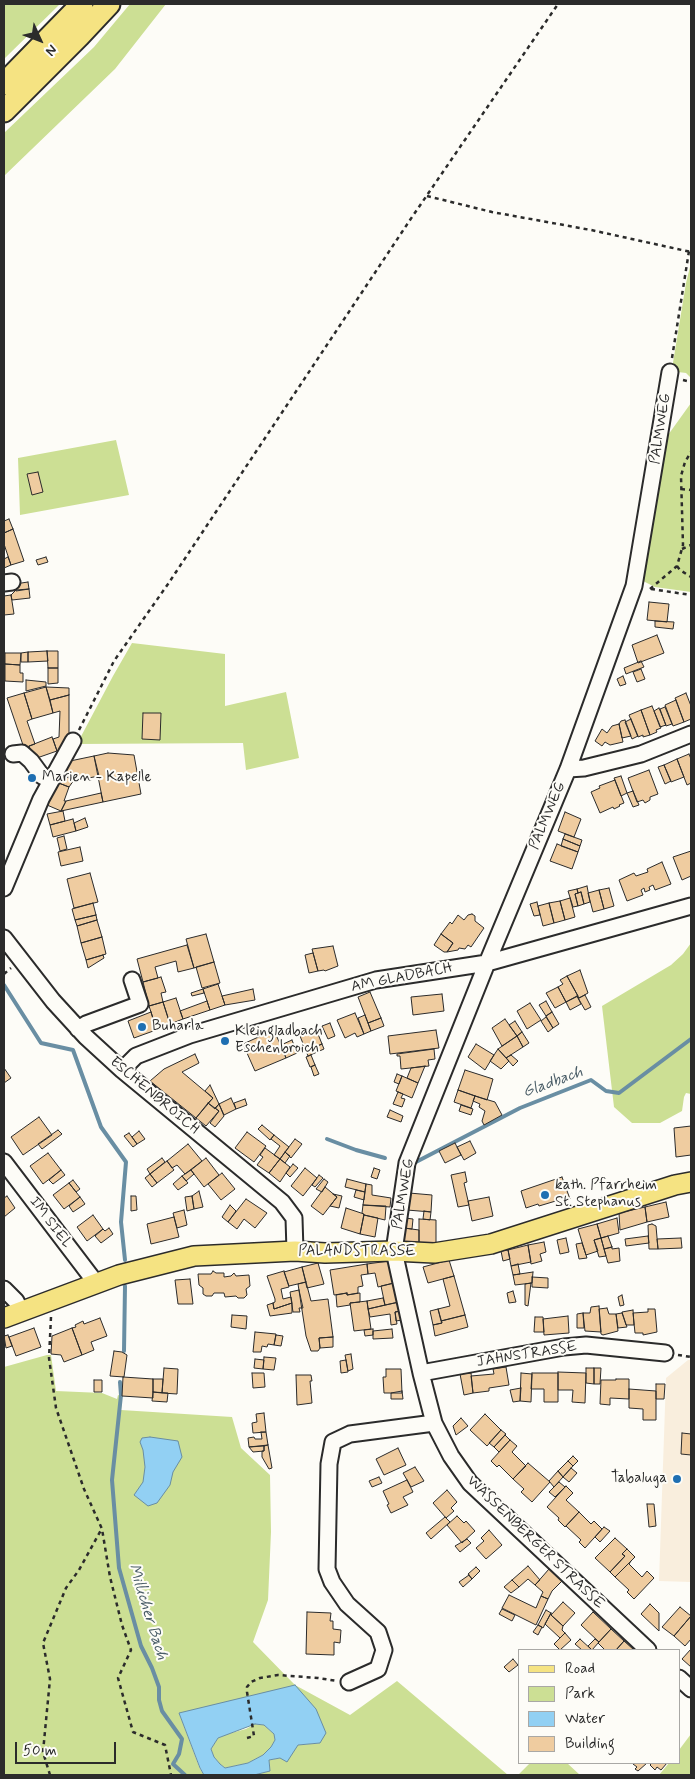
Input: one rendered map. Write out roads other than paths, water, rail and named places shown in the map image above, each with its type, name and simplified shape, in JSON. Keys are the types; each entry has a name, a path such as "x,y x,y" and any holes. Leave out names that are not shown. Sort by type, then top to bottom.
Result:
{"highway":[{"path":"4,84 82,4"},
{"path":"4,111 80,36 109,4"}],"main road":[{"name":"PALANDSTRASSE","path":"12,1314 120,1275 194,1256 295,1251 325,1253 394,1251 434,1253 492,1244 675,1185 691,1182"}],"street":[{"name":"PALMWEG","path":"394,1251 407,1163 487,963 568,769 634,586 670,372"},
{"path":"568,769 584,768 641,754 691,734"},
{"path":"4,888 40,799 73,741"},
{"path":"13,754 22,753 31,760 42,776 50,780"},
{"name":"AM GLADBACH","path":"122,1070 136,1056 190,1035 376,980 487,963 691,906"},
{"name":"ESCHENBROICH","path":"4,938 78,1029 122,1070 282,1202 294,1218 295,1251"},
{"path":"78,1029 86,1024 140,1004 132,980"},
{"name":"IM SIEL","path":"4,1162 96,1283"},
{"name":"WASSENBERGER STRASSE","path":"394,1251 434,1424 451,1456 470,1483 647,1649"},
{"name":"PALANDSTRASSE","path":"4,1289 16,1301 12,1314"},
{"name":"JAHNSTRASSE","path":"421,1373 564,1347 586,1345 665,1353"},
{"path":"350,1682 378,1669 384,1650 378,1632 347,1604 332,1582 326,1568 329,1464 332,1442 350,1434 434,1424"},
{"path":"680,1679 691,1689"}],"water":[{"path":"150,1437 178,1441 182,1457 173,1472 170,1485 157,1503 148,1506 134,1495 143,1482 145,1467 140,1442 142,1438"},
{"path":"295,1685 316,1709 326,1733 320,1743 298,1745 287,1762 280,1758 269,1760 270,1771 254,1775 204,1775 179,1713","holes":["255,1724 264,1725 274,1734 275,1740 263,1755 248,1763 225,1768 214,1757 211,1749 218,1738"]}],"waterway":[{"name":"Millicher Bach","path":"4,985 41,1043 73,1050 101,1127 126,1162 121,1222 125,1260"},
{"name":"Gladbach","path":"414,1163 520,1108 591,1080 606,1091 619,1093 691,1039"},
{"name":"Gladbach","path":"327,1139 385,1158"},
{"name":"Millicher Bach","path":"124,1351 125,1286"},
{"name":"Millicher Bach","path":"120,1382 121,1395 112,1480 119,1568 141,1646 159,1687 159,1700 162,1711 182,1739 179,1754 173,1764 185,1775"}],"place":[{"name":"Marien - Kapelle","path":"32,778"},
{"name":"Buharla","path":"142,1027"},
{"name":"Kleingladbach Eschenbroich","path":"225,1041"},
{"name":"kath. Pfarrheim St. Stephanus","path":"545,1195"},
{"name":"Tabaluga","path":"677,1479"}]}
